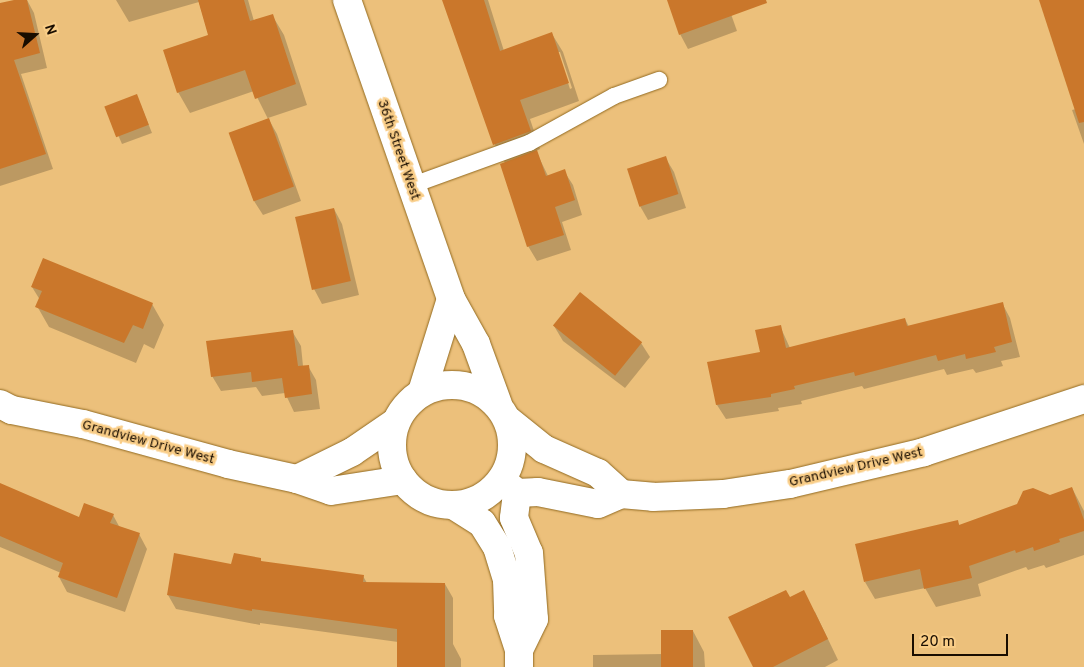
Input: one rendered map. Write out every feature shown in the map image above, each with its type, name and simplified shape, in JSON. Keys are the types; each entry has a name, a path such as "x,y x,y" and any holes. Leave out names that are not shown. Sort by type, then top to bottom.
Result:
{"street":[{"name":"36th Street West","path":"347,0 410,186 451,299 476,344 503,413"},
{"path":"422,392 451,299"},
{"path":"442,384 462,384 482,391 503,413 544,449 598,473 621,494 598,504 510,487 488,494 472,502 453,505 434,502 416,494 403,480 394,462 392,443 396,422 406,405 422,392 442,384"},
{"name":"Grandview Drive West","path":"621,494 653,498 723,494 790,484 924,452 1084,399"},
{"name":"Grandview Drive West","path":"0,404 12,410 83,424 228,464 297,478 331,491 403,480"},
{"path":"503,413 512,448 510,487 514,518 529,553 534,619 519,659"},
{"path":"297,478 352,452 396,422"},
{"path":"453,505 482,524 497,547 507,580 508,616 519,659"}],"lane":[{"path":"410,186 529,143 614,96 659,80"}],"building":[{"path":"27,0 40,53 14,60 46,154 0,169 0,3"},
{"path":"198,0 244,0 250,21 273,14 296,84 255,99 245,70 177,93 163,50 208,35"},
{"path":"442,0 484,0 500,51 552,32 569,83 520,100 531,131 493,145"},
{"path":"667,0 766,0 767,3 679,35"},
{"path":"1039,0 1084,0 1084,122 1079,123"},
{"path":"137,94 149,125 116,137 104,107"},
{"path":"269,118 294,187 254,201 229,133"},
{"path":"537,150 546,176 565,169 575,200 555,207 564,235 527,247 500,164"},
{"path":"666,156 678,194 639,207 627,169"},
{"path":"334,208 351,281 312,290 295,217"},
{"path":"43,258 153,303 143,329 133,325 124,343 35,307 42,291 31,287"},
{"path":"580,292 642,342 615,376 553,325"},
{"path":"1003,302 1012,342 994,347 996,352 966,359 965,354 938,361 936,355 855,376 854,372 794,386 795,389 771,394 771,397 716,405 707,362 760,352 755,330 781,325 786,348 905,318 907,326"},
{"path":"293,330 298,366 309,365 312,394 285,398 282,378 252,382 251,372 211,377 206,341"},
{"path":"0,483 79,517 84,503 114,514 110,523 140,533 117,598 58,577 63,563 0,536"},
{"path":"1072,487 1084,520 1084,531 1059,539 1060,542 1034,551 1033,547 1016,553 1015,550 969,566 972,578 924,589 920,569 864,582 855,544 958,520 959,525 1017,504 1023,491 1033,488 1050,495"},
{"path":"174,553 231,564 234,553 261,558 261,561 364,575 363,582 445,583 445,667 397,667 397,629 252,609 252,611 167,595"},
{"path":"786,590 790,597 804,590 828,639 773,667 753,667 728,617"},
{"path":"661,630 693,630 693,667 661,667"}]}
